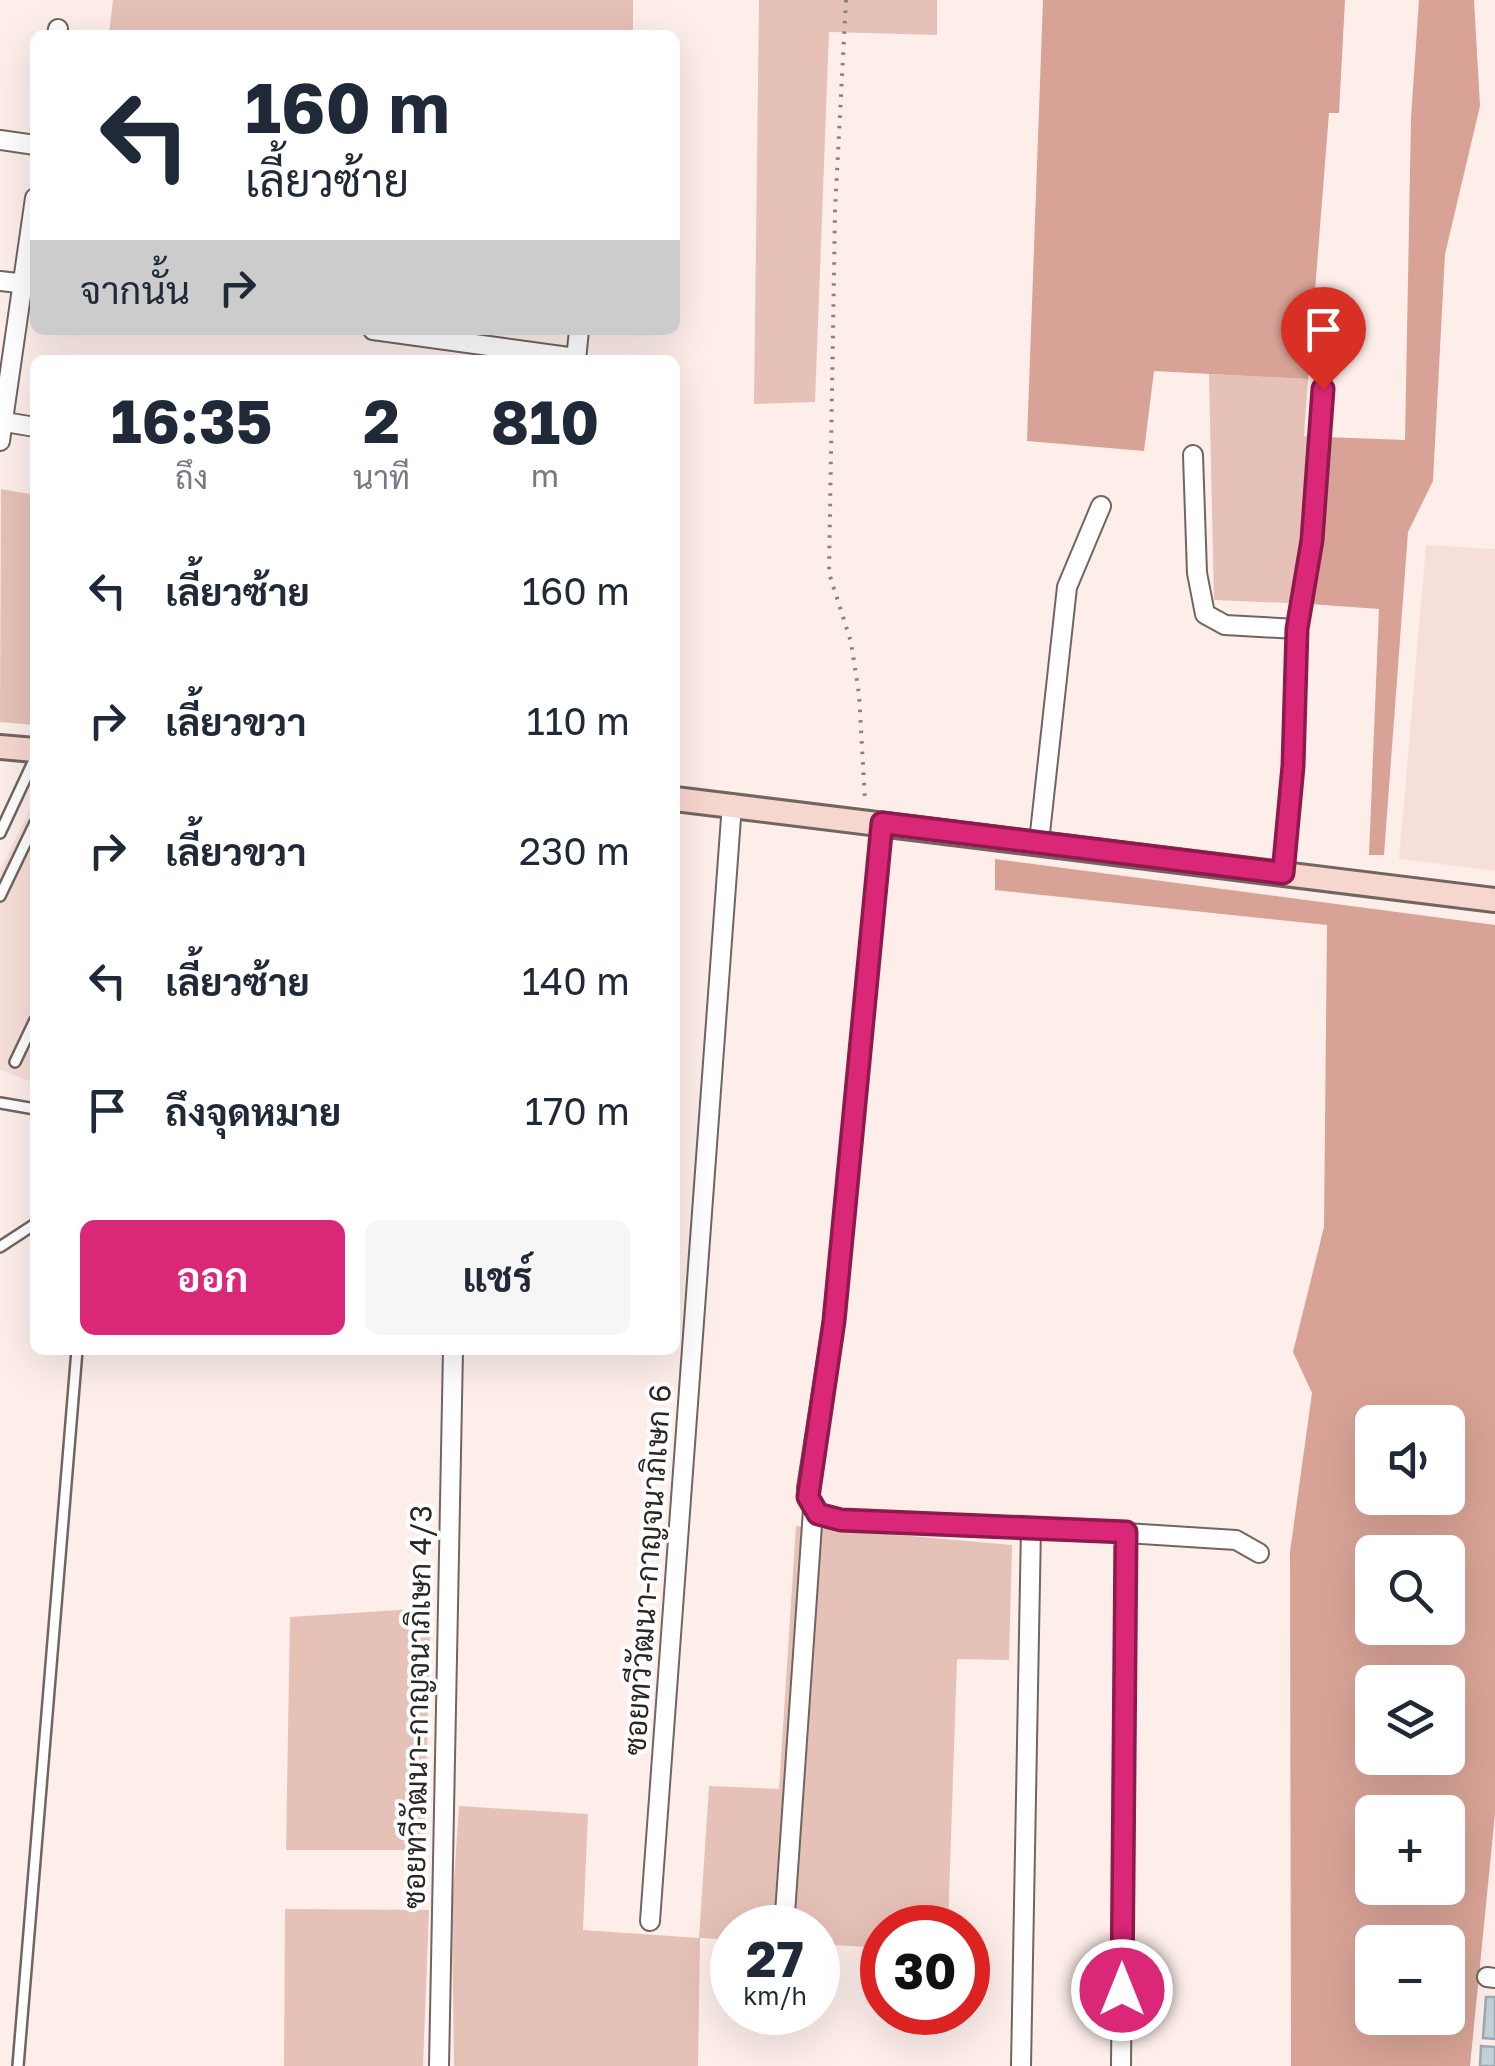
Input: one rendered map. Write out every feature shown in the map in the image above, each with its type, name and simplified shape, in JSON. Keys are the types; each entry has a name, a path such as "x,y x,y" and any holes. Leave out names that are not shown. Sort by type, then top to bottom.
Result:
{"street":[{"path":"0,140 30,144"},
{"path":"0,281 28,284 2,432 30,427"},
{"path":"408,335 548,355"},
{"path":"1283,873 1293,766 1297,629 1312,540 1323,389"},
{"path":"1193,455 1196,573 1205,614 1224,625 1297,629"},
{"path":"1039,842 1047,736 1068,587 1101,506"},
{"path":"0,747 30,750"},
{"path":"680,799 1495,900"},
{"name":"ซอยทวีวัฒนา-กาญจนาภิเษก 6","path":"650,1922 732,804"},
{"path":"786,1905 813,1510 807,1488 834,1321 874,822"},
{"name":"ซอยทวีวัฒนา-กาญจนาภิเษก 4/3","path":"439,2066 452,1355"},
{"path":"813,1510 841,1520 1032,1526 1236,1540 1259,1553"},
{"path":"1022,2066 1032,1526"},
{"path":"1121,2066 1126,1532"}],"lane":[{"path":"0,833 30,769"},
{"path":"0,896 30,833"},
{"path":"15,1062 30,1030"},
{"path":"0,1103 30,1108"},
{"path":"0,1247 30,1227"},
{"path":"18,2066 77,1355"}],"path":[{"path":"846,0 835,211 829,574 851,642 874,822"}],"shaded area":[{"path":"113,0 633,0 633,30 110,30"},
{"path":"759,0 937,0 937,35 829,32 815,402 754,404"},
{"path":"1043,0 1345,0 1339,113 1329,113 1308,379 1154,371 1144,451 1027,441"},
{"path":"1419,0 1474,0 1480,106 1445,254 1433,481 1408,532 1384,855 1369,855 1379,609 1310,604 1325,437 1405,440 1411,118"},
{"path":"1209,374 1308,379 1304,436 1325,437 1310,604 1214,600"},
{"path":"1,489 30,494 30,725 0,722"},
{"path":"1426,545 1495,549 1495,871 1399,859"},
{"path":"30,810 30,1081 0,1070 0,870"},
{"path":"995,859 1495,925 1495,1814 1470,2066 1291,2066 1290,1552 1312,1393 1293,1352 1324,1227 1327,925 995,890"},
{"path":"796,1526 1012,1545 1009,1660 957,1659 949,1905 860,1905 860,1947 840,1945 840,1905 710,1905 710,1939 700,1938 698,2066 454,2066 452,1910 459,1806 588,1814 583,1930 699,1938 709,1786 779,1789"},
{"path":"431,1608 424,1850 286,1850 290,1617"},
{"path":"285,1909 429,1910 423,2066 284,2066"}],"building":[{"path":"1486,1997 1495,1997 1495,2039 1483,2038"},
{"path":"1481,2046 1495,2047 1495,2066 1480,2066"}],"route":[{"path":"1122,1990 1126,1532 841,1520 818,1514 808,1497 834,1321 882,823 1283,873 1293,766 1297,629 1312,540 1323,389"}]}
